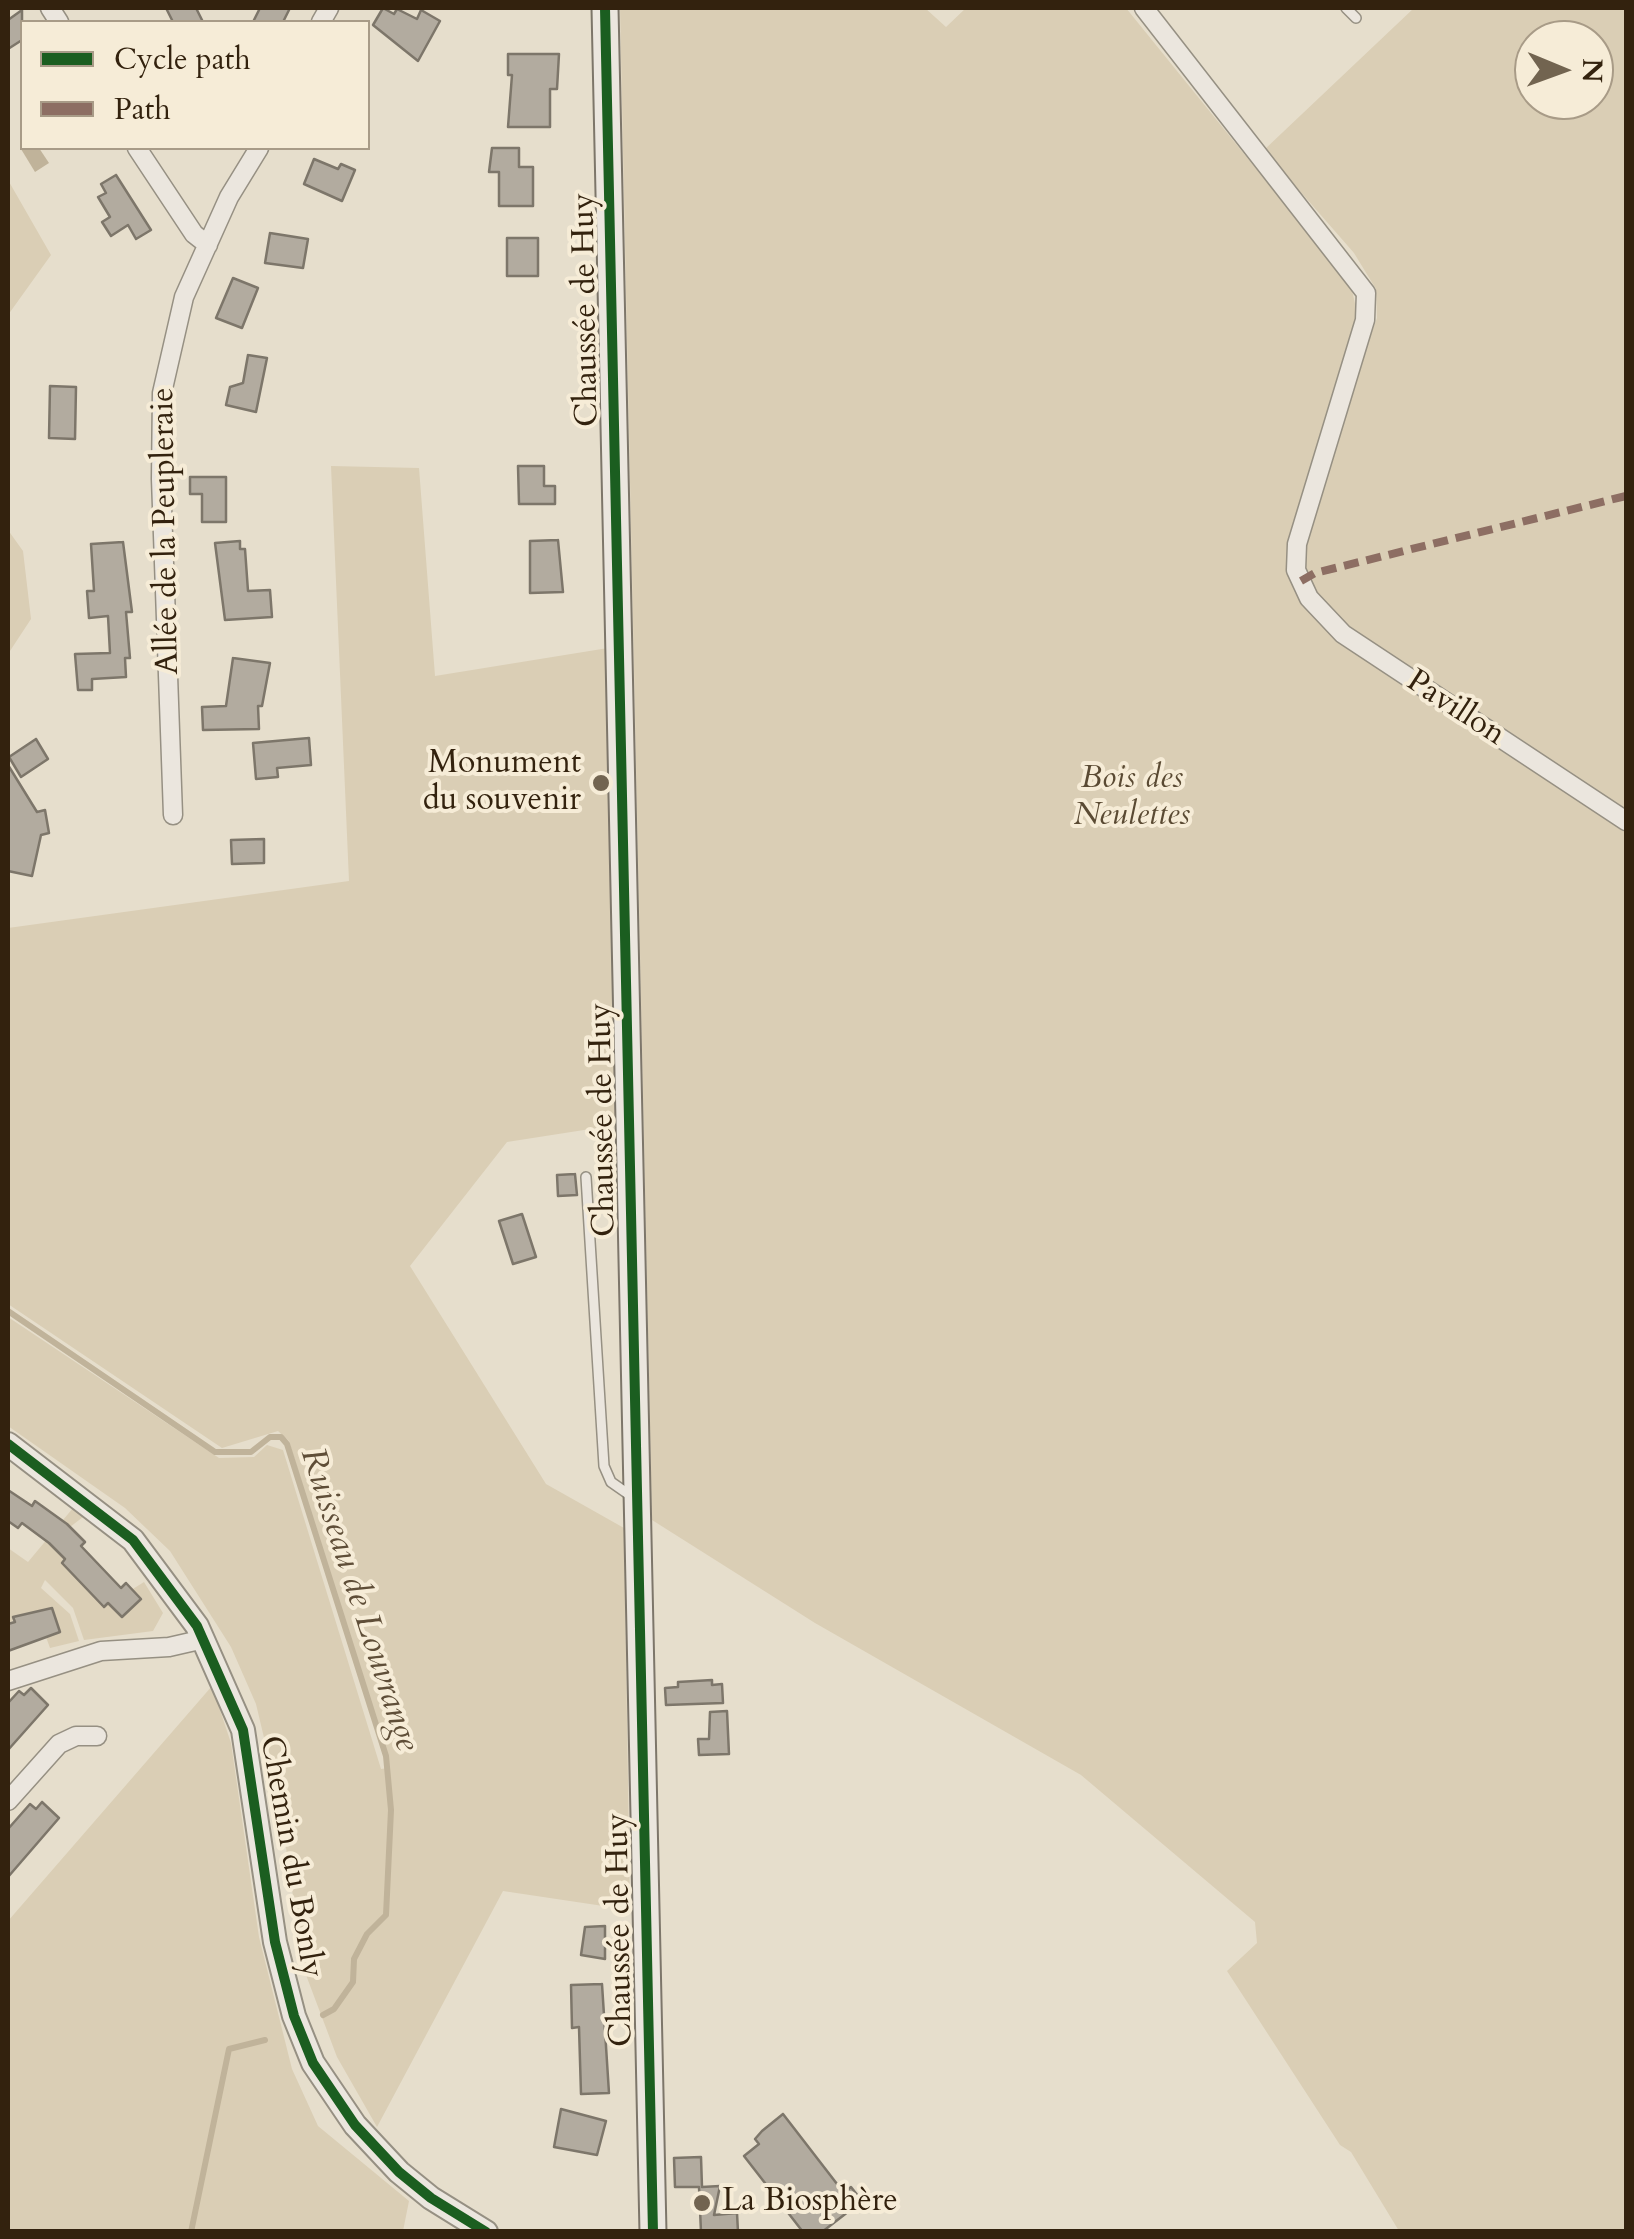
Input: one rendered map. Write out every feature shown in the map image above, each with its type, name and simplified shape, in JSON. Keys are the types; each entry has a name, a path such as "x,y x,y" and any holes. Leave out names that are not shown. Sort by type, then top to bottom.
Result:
{"main road":[{"name":"Chaussée de Huy","path":"605,8 653,2232"}],"street":[{"name":"Pavillon","path":"1144,8 1366,293 1365,320 1297,544 1301,581 1320,614 1343,634 1626,820"},
{"path":"137,150 194,234 208,245"},
{"name":"Allée de la Peupleraie","path":"173,815 160,420 170,341 229,198 258,150"},
{"name":"Chemin du Bonly","path":"8,1444 133,1540 172,1589 204,1639 243,1730 275,1942 294,2016 313,2062 355,2125 400,2172 431,2198 486,2232"},
{"path":"8,1681 101,1652 169,1647 204,1639"},
{"path":"8,1801 59,1744 76,1736 97,1736"}],"lane":[{"path":"1346,8 1356,18"},
{"path":"586,1177 604,1466 611,1482 636,1499"}],"green space":[{"name":"Bois des Neulettes","path":"620,8 925,8 946,27 966,8 1126,8 1351,286 1356,308 1354,330 1368,342 1377,318 1376,289 1354,253 1264,150 1414,8 1626,8 1626,2231 1399,2231 1351,2152 1340,2145 1227,1971 1257,1943 1255,1922 1081,1775 815,1623 652,1520"},
{"path":"8,180 51,255 8,315"},
{"path":"331,466 419,468 435,676 608,648 616,1125 507,1142 410,1266 546,1484 624,1528 630,1910 503,1891 377,2127 337,2057 303,1967 280,1805 256,1704 231,1647 170,1551 125,1508 8,1426 8,1317 219,1458 254,1457 267,1445 283,1450 381,1769 388,1768 289,1441 278,1431 222,1448 8,1304 8,928 349,881"},
{"path":"8,530 23,551 31,619 8,654"},
{"path":"73,1508 83,1517 70,1527 62,1563 104,1607 144,1582 163,1613 153,1631 84,1640 73,1608 45,1580 41,1588 70,1614 79,1641 50,1648 46,1637 60,1632 52,1609 22,1614 8,1624 8,1548 28,1562"},
{"path":"212,1686 231,1743 259,1937 292,2069 318,2126 409,2201 403,2231 8,2232 8,1921"}],"shaded area":[{"path":"22,150 40,150 49,163 35,172"}],"building":[{"path":"166,8 196,8 202,20 172,20"},
{"path":"260,8 290,8 284,20 254,20"},
{"path":"383,8 394,14 397,9 417,19 421,10 440,21 418,61 373,25"},
{"path":"22,10 20,41 8,49 8,20"},
{"path":"508,54 559,54 557,89 550,89 550,127 508,127 512,75 508,75"},
{"path":"492,148 519,148 519,167 533,167 533,206 499,206 499,172 489,172"},
{"path":"314,159 338,169 341,164 355,170 342,201 304,184"},
{"path":"116,175 151,230 136,239 128,225 111,236 102,222 110,217 98,197 106,193 101,184"},
{"path":"270,233 308,239 303,268 265,263"},
{"path":"507,238 538,238 538,276 507,276"},
{"path":"233,278 258,288 242,328 216,318"},
{"path":"248,355 267,358 256,412 226,405 230,387 243,383"},
{"path":"50,386 76,387 75,439 49,438"},
{"path":"518,466 544,466 544,486 555,486 555,504 519,504"},
{"path":"190,477 226,477 226,522 202,522 202,494 190,494"},
{"path":"558,540 563,592 530,593 530,541"},
{"path":"240,541 240,549 245,549 248,591 270,590 272,617 225,620 215,543"},
{"path":"123,542 132,612 126,612 130,658 125,658 126,677 92,679 92,690 78,690 75,654 110,653 108,616 89,618 87,591 94,591 91,544"},
{"path":"233,658 270,663 262,706 258,706 259,729 203,730 202,707 226,706"},
{"path":"309,738 311,765 277,768 278,777 256,779 253,743"},
{"path":"36,739 48,759 21,777 9,757"},
{"path":"8,765 37,812 45,810 49,833 41,835 32,876 8,871"},
{"path":"264,839 264,863 232,864 231,840"},
{"path":"575,1174 577,1195 558,1196 557,1175"},
{"path":"522,1214 536,1257 513,1264 499,1221"},
{"path":"8,1490 32,1506 35,1501 67,1524 85,1542 81,1546 121,1588 126,1583 141,1599 122,1617 108,1603 104,1607 62,1563 65,1559 49,1543 22,1523 18,1528 8,1521"},
{"path":"52,1608 60,1632 8,1651 8,1624 15,1622 13,1617"},
{"path":"712,1680 712,1685 722,1684 723,1703 666,1705 665,1688 678,1687 678,1682"},
{"path":"31,1688 48,1705 8,1750 8,1703 19,1691 24,1695"},
{"path":"727,1711 729,1754 699,1755 698,1739 709,1739 710,1712"},
{"path":"42,1802 59,1818 8,1877 8,1829 30,1804 36,1809"},
{"path":"605,1926 605,1959 581,1955 585,1927"},
{"path":"602,1984 609,2093 581,2094 579,2027 572,2028 571,1985"},
{"path":"561,2109 606,2121 597,2155 554,2147"},
{"path":"783,2114 844,2193 851,2187 862,2201 822,2232 803,2232 744,2156 759,2144 755,2139 762,2131"},
{"path":"701,2157 702,2187 720,2186 714,2215 737,2213 738,2232 701,2232 699,2187 675,2187 674,2158"}],"waterway":[{"name":"Ruisseau de Louvrange","path":"8,1311 215,1452 251,1452 270,1437 281,1437 287,1444 386,1756 391,1810 386,1915 367,1934 354,1959 353,1982 334,2009 323,2015"},
{"name":"Ruisseau de Louvrange","path":"191,2232 229,2049 265,2040"}],"marked path":[{"path":"1301,581 1315,573 1626,496"}],"cycle path":[{"path":"605,8 653,2232"},
{"path":"8,1444 133,1540 197,1626 243,1730 275,1942 294,2016 313,2063 355,2125 399,2172 431,2198 486,2232"}],"place":[{"name":"Monument du souvenir","path":"601,783"},
{"name":"La Biosphère","path":"702,2203"}]}
